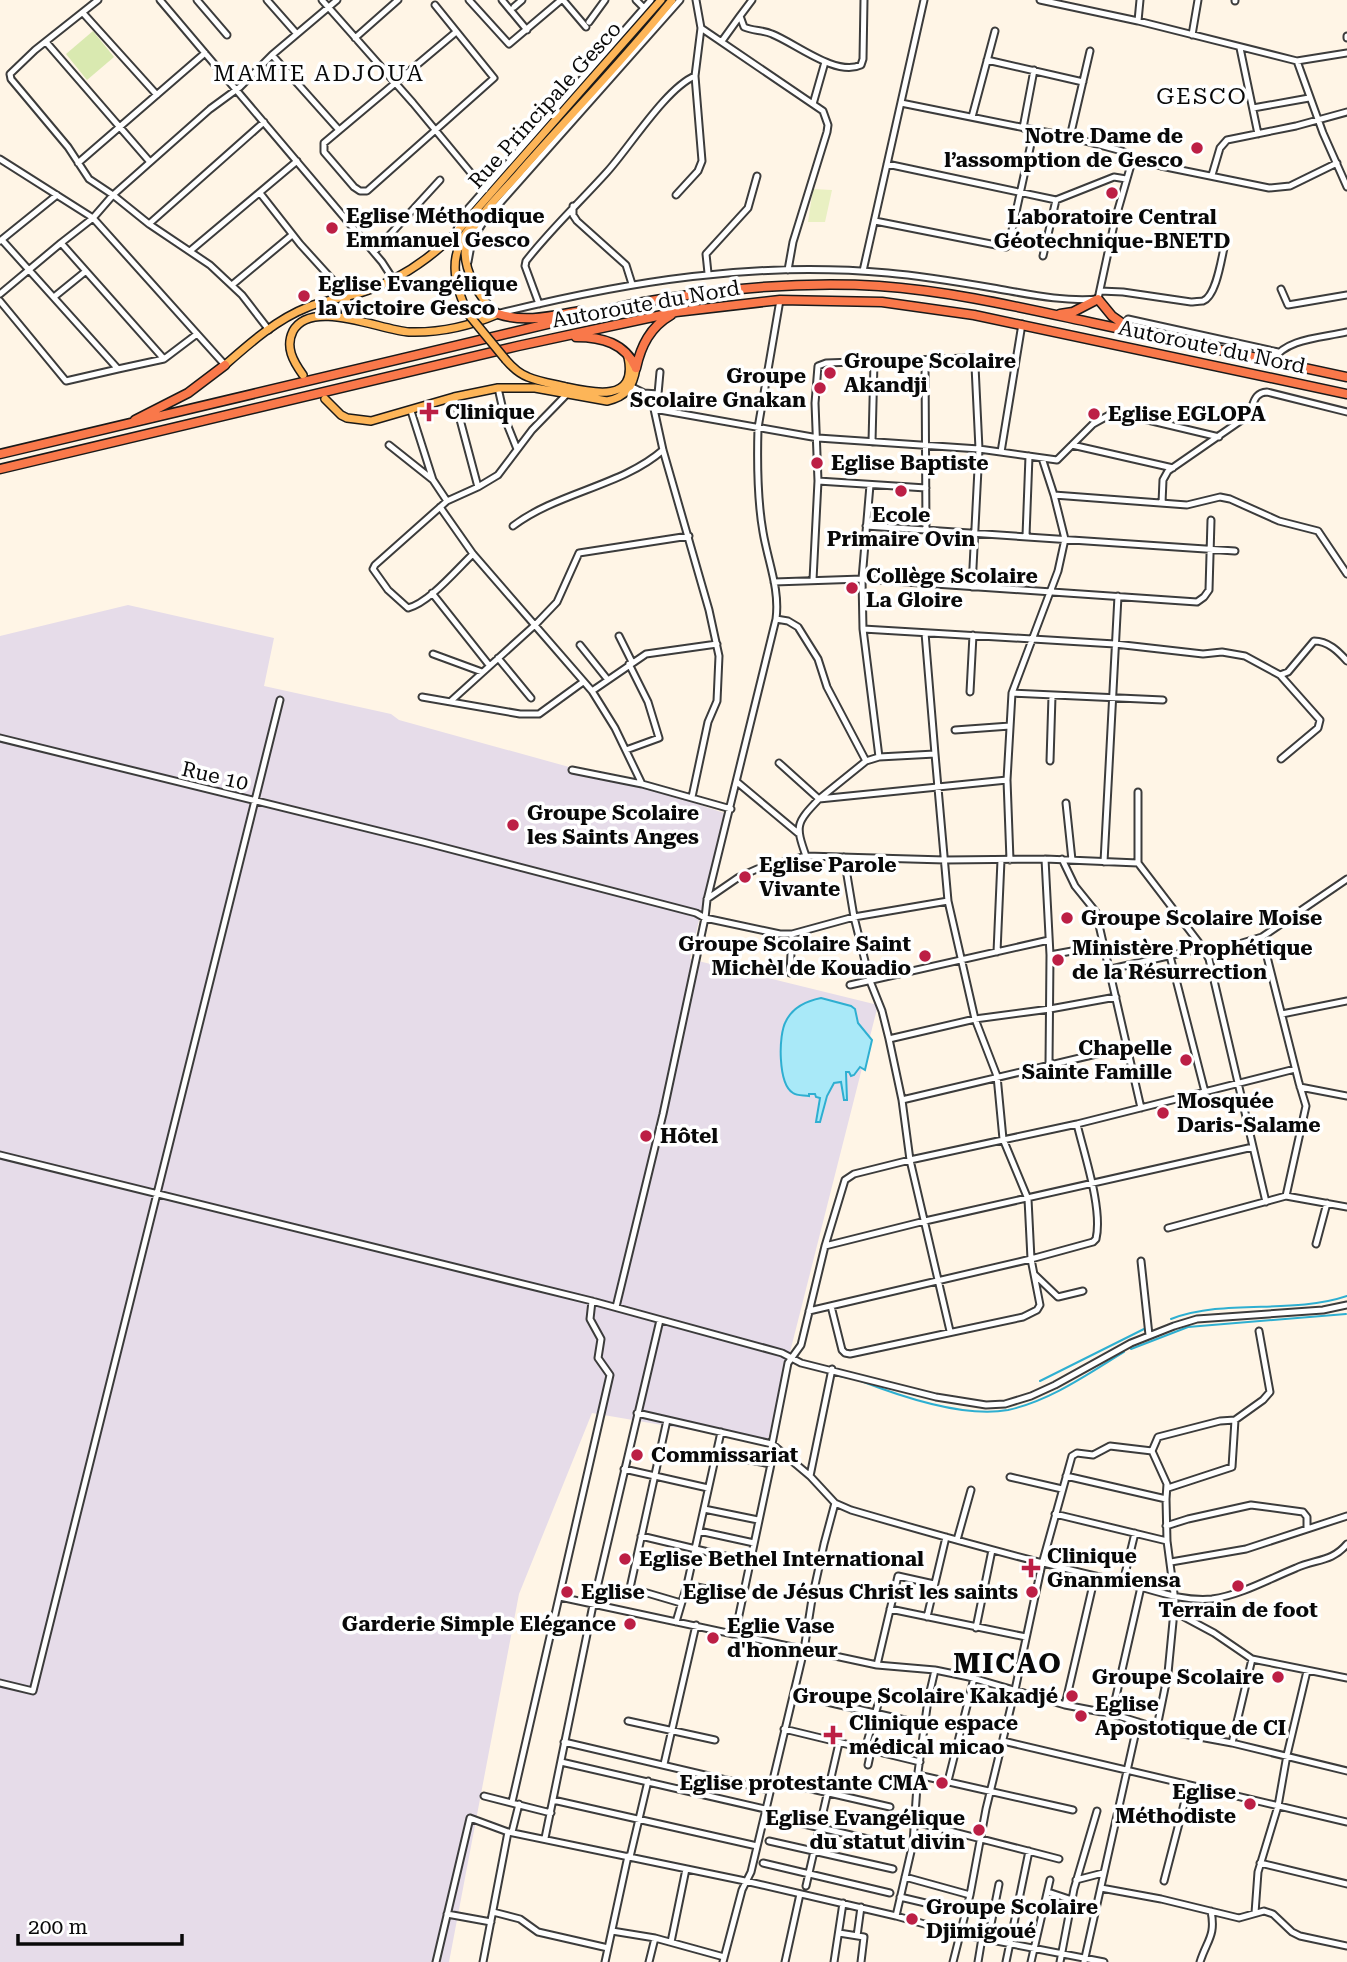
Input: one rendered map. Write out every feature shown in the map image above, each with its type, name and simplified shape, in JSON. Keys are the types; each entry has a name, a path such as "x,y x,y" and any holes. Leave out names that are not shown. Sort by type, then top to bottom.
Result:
{"highway":[{"name":"Autoroute du Nord","path":"0,454 632,304 746,288 842,285 923,290 1056,315 1347,377"},
{"path":"1056,315 1073,312 1099,295 1112,316 1138,332"},
{"name":"Autoroute du Nord","path":"0,469 545,340 676,312 780,300 882,302 944,310 1022,324 1347,394"},
{"path":"498,314 515,320 528,320 632,304"},
{"path":"636,369 644,342 650,333 662,320 676,312"},
{"path":"545,340 576,337 609,340 627,353 636,369"},
{"path":"113,429 188,393 225,365"}],"main road":[{"name":"Rue Principale Gesco","path":"225,365 269,330 308,307 393,279 418,264 455,234 661,0"},
{"name":"Rue Principale Gesco","path":"501,194 672,0"},
{"path":"303,375 294,362 289,340 300,322 313,317 345,318 397,331 428,331 471,325 498,314 480,296 465,250 468,237 501,194"},
{"path":"501,194 468,229 455,253 460,293 469,315 506,360 527,377 602,394 615,391 627,379 627,353"},
{"path":"345,318 347,296"},
{"path":"325,399 341,415 359,421 380,420 454,397 498,388 535,388 607,401 623,395 632,387 636,369"}],"street":[{"path":"98,0 46,42 10,77 89,179 190,251 232,285 269,330"},
{"path":"160,0 386,265 393,279"},
{"path":"197,0 227,35"},
{"path":"267,0 297,34"},
{"path":"322,0 485,190"},
{"path":"0,294 93,218 113,195 337,0"},
{"path":"355,38 398,0"},
{"path":"469,0 509,44 562,0 587,25 605,0"},
{"path":"502,0 527,30"},
{"path":"514,7 522,0"},
{"path":"636,0 644,8"},
{"path":"455,234 466,211 651,0"},
{"path":"468,265 472,240 484,221 680,0"},
{"path":"676,195 698,171 702,161 695,76 701,28 696,0"},
{"path":"722,41 751,0"},
{"path":"740,16 744,27 771,33 825,62 855,68 861,65 864,0"},
{"path":"863,271 924,0"},
{"path":"1040,0 1138,20 1297,61 1347,52"},
{"path":"1138,20 1140,0"},
{"path":"1192,35 1199,0"},
{"path":"435,5 494,78 367,191 360,191 322,148 324,143 456,32"},
{"path":"83,13 156,95"},
{"path":"701,28 813,104 825,115 828,132 793,242 788,270"},
{"path":"972,117 995,31"},
{"path":"46,42 150,162"},
{"path":"1240,48 1258,134"},
{"path":"1070,137 1090,51"},
{"path":"78,163 205,52"},
{"path":"272,55 339,130"},
{"path":"987,60 1083,82"},
{"path":"1297,61 1318,121 1347,187"},
{"path":"813,104 825,62"},
{"path":"1023,128 1034,71"},
{"path":"539,304 525,266 526,261 573,206 607,173 655,113 684,82 695,76"},
{"path":"1253,108 1309,97"},
{"path":"901,103 1070,137 1122,151 1133,158 1269,188 1299,182 1337,163"},
{"path":"1212,175 1223,142 1347,112"},
{"path":"149,224 264,121"},
{"path":"875,221 1006,247 1009,244 1034,130"},
{"path":"1099,295 1133,158"},
{"path":"0,159 93,218 225,365"},
{"path":"190,251 297,161"},
{"path":"887,164 1056,200 1114,177 1126,179"},
{"path":"708,273 706,254 748,208 757,176"},
{"path":"374,253 440,180"},
{"path":"260,194 339,287"},
{"path":"57,195 1,241 118,369"},
{"path":"1043,256 1056,200"},
{"path":"573,206 573,215 577,221 626,265 632,284"},
{"path":"232,285 292,234"},
{"path":"61,243 164,359"},
{"path":"498,314 632,284 708,273 788,270 863,271 1082,300 1123,292 1191,302 1202,301 1210,296 1224,248"},
{"path":"54,297 86,271"},
{"path":"1282,289 1285,303 1288,305 1347,295"},
{"path":"616,1307 663,1114 707,900 776,619 777,600 761,519 758,428 780,300"},
{"path":"0,301 66,381 164,359 197,334"},
{"path":"1128,319 1278,352"},
{"path":"1002,452 1022,324"},
{"path":"1272,361 1286,346 1347,332"},
{"path":"813,580 818,481 815,403 818,366 826,363 968,358 974,362 979,449 972,587"},
{"path":"925,361 926,530"},
{"path":"872,442 874,362"},
{"path":"660,372 654,409 717,644 717,701 708,722 692,797"},
{"path":"632,387 645,393 658,394"},
{"path":"498,388 505,419 517,449"},
{"path":"1162,503 1163,480 1173,468 1249,415 1255,396 1262,392 1347,412"},
{"path":"473,554 432,593 408,608 388,590 373,569 447,501 498,475 517,449 567,394"},
{"path":"454,397 478,487"},
{"path":"654,409 818,438 979,449 1059,460 1093,424 1111,415 1130,416 1219,437"},
{"path":"411,411 433,481"},
{"path":"389,445 433,481 447,501"},
{"path":"1072,445 1173,468"},
{"path":"513,526 566,496 638,468 663,450"},
{"path":"1026,536 1029,456"},
{"path":"1010,860 1007,780 1012,693 1051,592 1065,539 1042,458"},
{"path":"818,481 926,488"},
{"path":"870,485 862,579 863,629 879,757"},
{"path":"1054,495 1188,505 1220,497 1230,499 1279,521 1318,531 1347,574"},
{"path":"440,507 473,554 592,691 615,728 642,784"},
{"path":"774,582 862,579 1197,602 1209,590 1211,520"},
{"path":"866,526 1235,551"},
{"path":"452,701 536,624 562,594 567,576 579,553 689,536"},
{"path":"432,593 489,665"},
{"path":"1104,862 1118,596"},
{"path":"776,619 789,621 798,627 818,659 827,687 866,761"},
{"path":"863,629 1031,638 1245,656 1280,675 1320,720 1320,724 1299,746 1280,759"},
{"path":"831,1306 845,1353 1023,1317 1037,1310 1040,1305 1031,1259 1028,1199 1003,1139 997,1076 975,1019 948,901 925,633"},
{"path":"970,692 973,635"},
{"path":"619,636 648,702 659,738 626,750"},
{"path":"1280,675 1288,673 1314,641 1325,643 1339,651 1347,661"},
{"path":"592,691 646,654 717,644"},
{"path":"580,645 608,680"},
{"path":"433,654 482,672"},
{"path":"498,658 531,698"},
{"path":"422,696 526,715 539,714 583,682"},
{"path":"1012,693 1163,700"},
{"path":"1050,761 1052,696"},
{"path":"0,1683 33,1691 280,700"},
{"path":"955,730 1010,726"},
{"name":"Rue 10","path":"0,738 423,842 705,918 780,934 792,934"},
{"path":"806,856 798,833 805,814 819,799 866,761 879,757 935,754"},
{"path":"779,763 819,799 1007,780"},
{"path":"572,770 642,784 731,809"},
{"path":"737,782 798,833"},
{"path":"1138,793 1138,863 1205,951 1240,1083 1266,1202"},
{"path":"1066,803 1072,860"},
{"path":"707,900 748,873 806,856 945,860 1062,859 1138,863"},
{"path":"844,857 854,917 870,981 880,1002 889,1039 902,1100 910,1160 950,1331"},
{"path":"1045,859 1049,940 1049,1064"},
{"path":"1062,859 1076,886 1096,912 1141,1108"},
{"path":"997,952 1001,860"},
{"path":"1111,969 1262,937 1347,879"},
{"path":"790,973 792,934 854,917 948,901"},
{"path":"1262,937 1306,1106 1286,1196"},
{"path":"850,985 1049,940"},
{"path":"1049,955 1105,945"},
{"path":"1170,956 1205,1092"},
{"path":"889,1039 975,1019 1050,1009 1116,996"},
{"path":"1282,1014 1347,1001"},
{"path":"902,1100 1126,1046"},
{"path":"735,1634 771,1464 772,1444 788,1363 801,1345 825,1246 845,1180 854,1174 910,1160 1077,1124 1295,1069"},
{"path":"1300,1087 1347,1096"},
{"path":"809,1311 1093,1242 1098,1227 1092,1184 1077,1124"},
{"path":"825,1246 1254,1147"},
{"path":"0,1155 616,1307 792,1357 801,1363 946,1399 986,1405 1005,1404 1031,1396 1131,1343 1197,1320 1323,1310 1347,1305"},
{"path":"1168,1228 1286,1196 1347,1208"},
{"path":"1316,1244 1327,1203"},
{"path":"1141,1261 1149,1335"},
{"path":"1035,1275 1059,1297 1083,1291"},
{"path":"483,1962 515,1803 610,1375 598,1358 601,1339 590,1319 592,1301"},
{"path":"545,1838 593,1605 660,1320"},
{"path":"1157,1727 1168,1673 1174,1611 1166,1526 1168,1488 1152,1451 1154,1442 1162,1435 1235,1420 1263,1400 1270,1392 1259,1331"},
{"path":"810,1476 832,1369"},
{"path":"637,1413 772,1444 810,1476 835,1503 851,1510 1042,1564 1123,1582 1173,1597 1209,1599 1231,1595 1302,1565 1335,1556 1347,1544"},
{"path":"667,1420 630,1588 681,1603"},
{"path":"1168,1488 1232,1467 1235,1420"},
{"path":"676,1622 687,1585 721,1433"},
{"path":"953,1962 1042,1564 1074,1454 1093,1455 1110,1446 1152,1451"},
{"path":"716,1454 771,1464"},
{"path":"624,1469 708,1488"},
{"path":"1066,1476 1166,1499"},
{"path":"1010,1477 1062,1489"},
{"path":"957,1540 971,1490"},
{"path":"612,1931 671,1942 723,1959 751,1872 804,1650 811,1599 835,1503"},
{"path":"1166,1526 1255,1505 1303,1512 1307,1517 1307,1529"},
{"path":"704,1509 758,1520"},
{"path":"1055,1514 1167,1541"},
{"path":"1171,1562 1246,1549 1347,1516"},
{"path":"699,1531 754,1542"},
{"path":"1123,1582 1135,1533"},
{"path":"641,1536 725,1556"},
{"path":"927,1617 946,1537"},
{"path":"976,1628 992,1550"},
{"path":"877,1665 898,1576 934,1584"},
{"path":"1065,1705 1095,1576"},
{"path":"687,1585 741,1596"},
{"path":"1112,1714 1141,1587"},
{"path":"560,1597 877,1665 974,1678 1065,1705 1112,1714 1180,1734 1287,1755 1347,1771"},
{"path":"890,1609 1026,1637"},
{"path":"1174,1611 1214,1633 1252,1660 1347,1678"},
{"path":"664,1764 696,1625"},
{"path":"1232,1743 1252,1660"},
{"path":"896,1916 913,1843 918,1775 928,1700 935,1671"},
{"path":"1255,1913 1260,1863 1278,1806 1307,1671"},
{"path":"948,1781 974,1678"},
{"path":"868,1765 868,1750 881,1694"},
{"path":"827,1702 905,1720"},
{"path":"628,1721 715,1740"},
{"path":"1085,1959 1138,1722"},
{"path":"784,1729 920,1762"},
{"path":"1003,1741 1347,1822"},
{"path":"564,1742 769,1790"},
{"path":"806,1886 839,1743"},
{"path":"561,1762 765,1809"},
{"path":"918,1775 1073,1810"},
{"path":"605,1962 648,1781"},
{"path":"1164,1881 1189,1785"},
{"path":"803,1787 890,1807"},
{"path":"484,1796 551,1813"},
{"path":"553,1800 757,1846"},
{"path":"1060,1962 1076,1880 1097,1811"},
{"path":"775,1817 902,1847"},
{"path":"436,1962 470,1818 510,1832 746,1881 960,1934 1104,1962"},
{"path":"915,1822 1059,1859"},
{"path":"769,1841 893,1869"},
{"path":"1006,1962 1029,1851"},
{"path":"763,1863 890,1893"},
{"path":"1260,1863 1347,1884"},
{"path":"671,1942 686,1869"},
{"path":"1076,1880 1103,1873"},
{"path":"905,1877 970,1895"},
{"path":"1031,1962 1050,1880"},
{"path":"978,1962 999,1884"},
{"path":"1101,1888 1239,1918 1264,1911 1273,1914 1300,1936 1347,1946"},
{"path":"1048,1892 1072,1900"},
{"path":"785,1962 800,1894"},
{"path":"900,1897 955,1910"},
{"path":"834,1962 843,1903"},
{"path":"857,1936 861,1908"},
{"path":"1200,1962 1212,1937 1211,1911"},
{"path":"493,1912 520,1919 538,1932 608,1948"},
{"path":"447,1914 491,1922"},
{"path":"839,1933 863,1937 865,1940 861,1962"},
{"path":"649,1962 655,1938"}],"shaded area":[{"path":"128,605 274,638 264,686 391,714 399,720 667,794 724,813 690,959 878,1005 767,1443 592,1413 519,1594 449,1962 0,1962 0,636"}],"green space":[{"path":"93,31 114,57 87,80 66,54"},
{"path":"813,189 832,190 825,222 808,222"}],"water":[{"path":"821,998 855,1009 858,1023 872,1040 865,1070 860,1067 851,1076 846,1072 847,1100 844,1100 841,1082 834,1083 827,1096 820,1122 816,1122 820,1098 815,1094 796,1095 788,1088 782,1070 781,1048 783,1028 792,1012 801,1005"}],"waterway":[{"path":"1171,1319 1214,1309 1304,1305 1347,1296"},
{"path":"1131,1349 1188,1327 1346,1314"},
{"path":"1040,1381 1144,1329"},
{"path":"861,1381 953,1409 991,1412 1008,1410 1039,1400 1083,1378 1124,1352"},
{"path":"834,1375 849,1378"}],"place":[{"name":"Notre Dame de l’assomption de Gesco","path":"1197,148"},
{"name":"Laboratoire Central Géotechnique-BNETD","path":"1112,193"},
{"name":"Eglise Méthodique Emmanuel Gesco","path":"332,228"},
{"name":"Eglise Evangélique la victoire Gesco","path":"304,296"},
{"name":"Groupe Scolaire Akandji","path":"830,373"},
{"name":"Groupe Scolaire Gnakan","path":"820,388"},
{"name":"Clinique","path":"429,412"},
{"name":"Eglise EGLOPA","path":"1094,414"},
{"name":"Eglise Baptiste","path":"817,463"},
{"name":"Ecole Primaire Ovin","path":"901,491"},
{"name":"Collège Scolaire La Gloire","path":"852,588"},
{"name":"Groupe Scolaire les Saints Anges","path":"513,825"},
{"name":"Eglise Parole Vivante","path":"745,877"},
{"name":"Groupe Scolaire Moise","path":"1067,918"},
{"name":"Groupe Scolaire Saint Michèl de Kouadio","path":"925,956"},
{"name":"Ministère Prophétique de la Résurrection","path":"1058,960"},
{"name":"Chapelle Sainte Famille","path":"1186,1060"},
{"name":"Mosquée Daris-Salame","path":"1163,1113"},
{"name":"Hôtel","path":"646,1136"},
{"name":"Commissariat","path":"637,1455"},
{"name":"Eglise Bethel International","path":"625,1559"},
{"name":"Clinique Gnanmiensa","path":"1031,1568"},
{"name":"Terrain de foot","path":"1238,1586"},
{"name":"Eglise","path":"567,1592"},
{"name":"Eglise de Jésus Christ les saints","path":"1032,1592"},
{"name":"Garderie Simple Elégance","path":"630,1624"},
{"name":"Eglie Vase d'honneur","path":"713,1638"},
{"name":"Groupe Scolaire","path":"1278,1677"},
{"name":"Groupe Scolaire Kakadjé","path":"1072,1696"},
{"name":"Eglise Apostotique de CI","path":"1081,1716"},
{"name":"Clinique espace médical micao","path":"833,1735"},
{"name":"Eglise protestante CMA","path":"942,1783"},
{"name":"Eglise Méthodiste","path":"1250,1804"},
{"name":"Eglise Evangélique du statut divin","path":"979,1830"},
{"name":"Groupe Scolaire Djimigoué","path":"912,1919"}],"district":[{"name":"MAMIE ADJOUA","path":"319,73"},
{"name":"GESCO","path":"1202,96"},
{"name":"MICAO","path":"1008,1663"}]}
